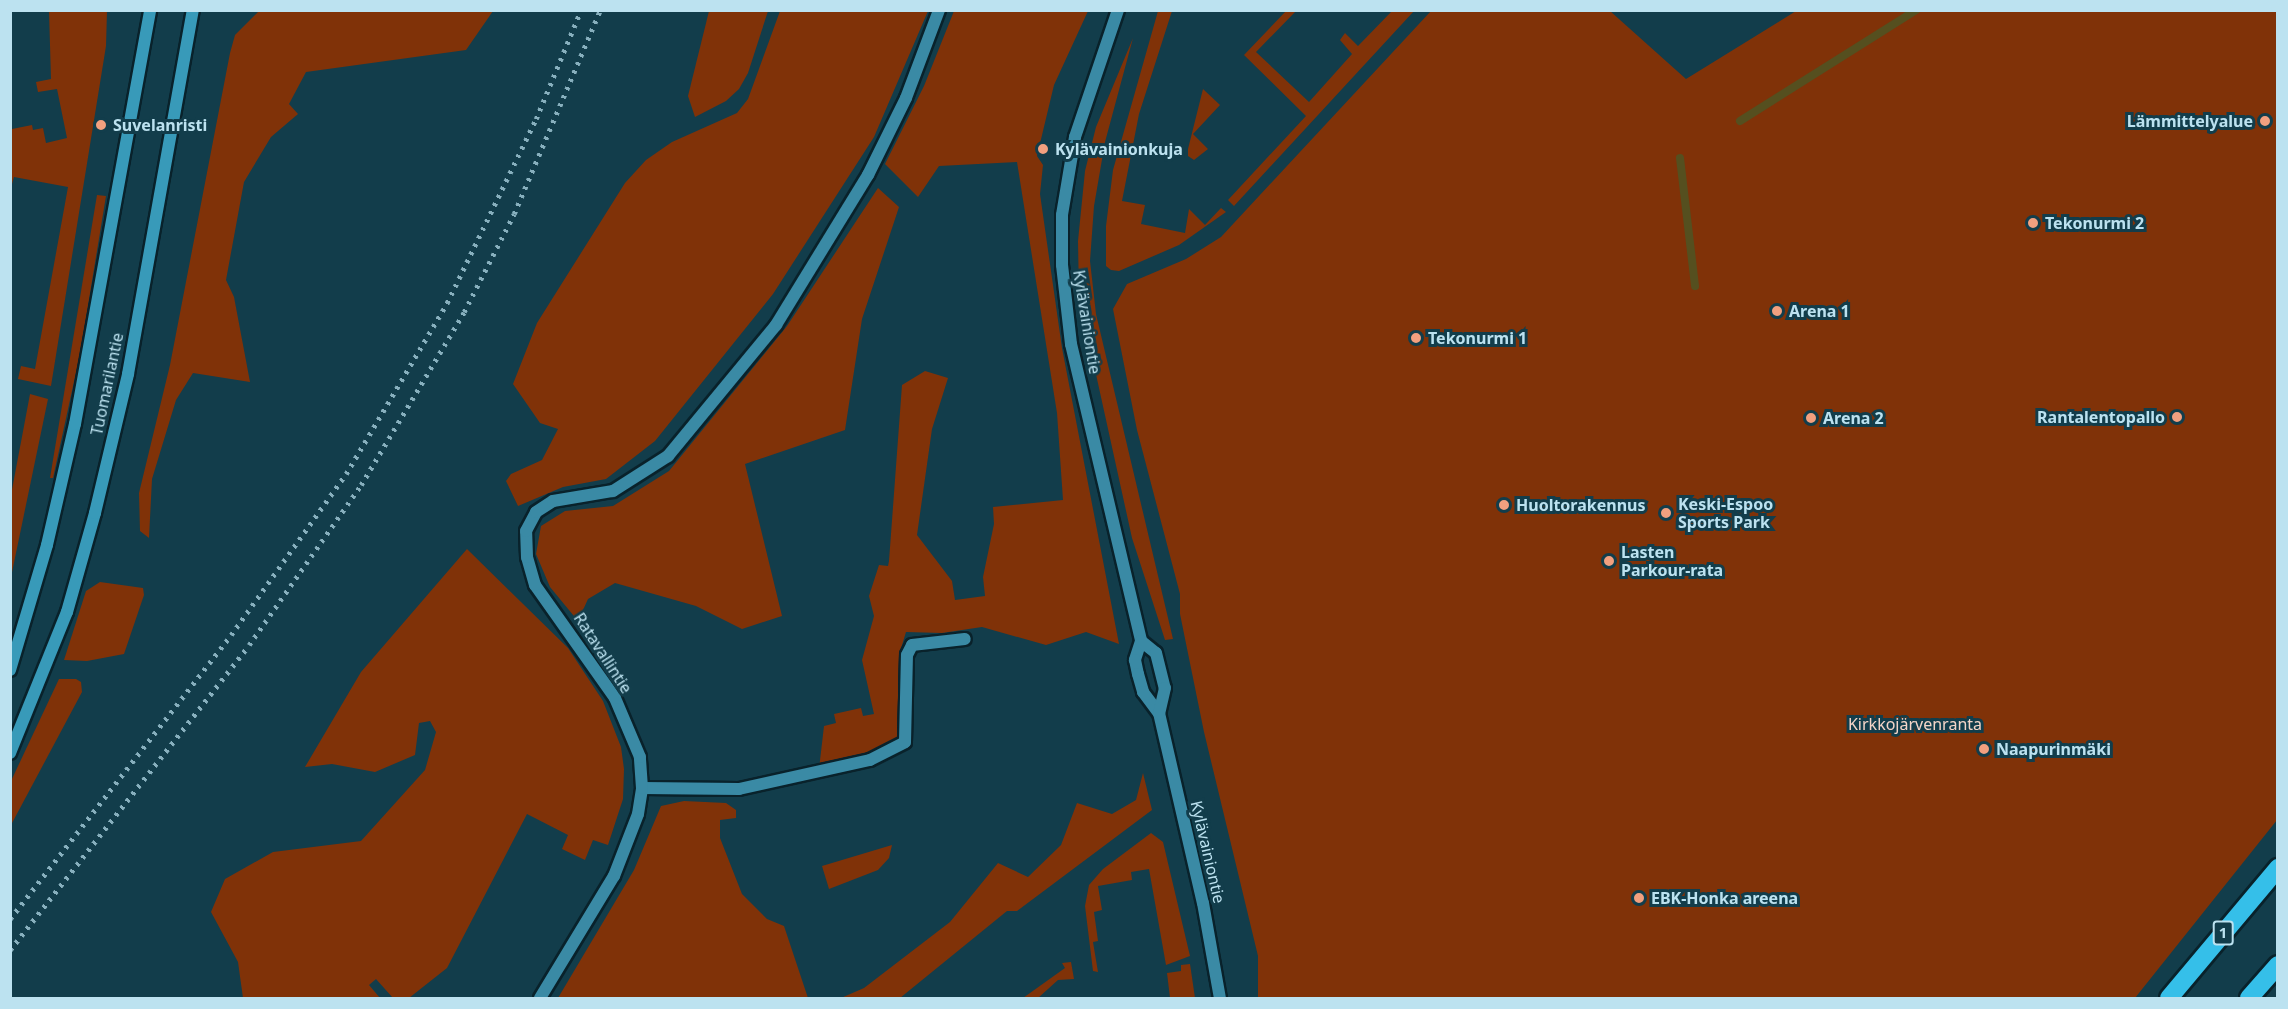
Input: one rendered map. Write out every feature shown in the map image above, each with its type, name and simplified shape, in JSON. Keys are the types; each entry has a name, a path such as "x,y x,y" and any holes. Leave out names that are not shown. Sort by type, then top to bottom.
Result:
{"highway":[{"name":"1","path":"2169,999 2277,868"},
{"path":"2249,999 2277,964"}],"main road":[{"name":"Tuomarilantie","path":"10,670 47,545 75,424 150,10"},
{"name":"Tuomarilantie","path":"10,753 66,612 95,513 128,374 193,10"}],"street":[{"name":"Ratavallintie","path":"540,999 614,876 638,814 642,788 639,757 615,698 535,585 527,557 526,531 536,512 553,501 613,491 668,456 776,324 824,251 868,175 906,98 939,10"},
{"name":"Kylävainiontie","path":"1118,10 1075,137 1062,215 1062,265 1071,344 1141,640 1135,660 1138,674 1143,692 1159,713 1203,903 1220,999"},
{"path":"642,788 739,789 870,760 905,742 908,655 912,645 965,639"},
{"name":"Kylävainiontie","path":"1141,640 1156,653 1165,688 1159,713"}],"green space":[{"path":"260,10 493,11 466,50 306,72 289,104 298,114 271,137 244,182 226,280 234,297 250,382 193,373 176,400 152,479 149,538 140,531 139,493 170,365 230,53 235,35"},
{"path":"49,11 107,11 106,46 51,386 18,379 21,366 35,369 68,187 14,177 10,191 11,121 12,129 32,125 33,130 43,128 46,143 67,138 57,89 38,92 36,82 51,79"},
{"path":"709,11 768,11 748,73 739,89 726,101 695,117 688,96"},
{"path":"780,11 928,11 874,137 773,294 655,441 606,479 563,487 518,506 506,481 511,474 542,460 558,429 540,423 513,384 537,323 625,183 646,160 672,142 737,113 748,99"},
{"path":"954,11 1088,11 1054,85 1037,156 1043,165 1040,194 1062,348 1119,644 1086,632 1046,645 982,627 942,633 906,632 899,655 903,723 898,740 871,755 819,769 824,726 836,723 834,714 861,708 863,716 874,714 862,660 874,616 869,596 879,565 888,566 889,561 902,385 925,371 948,378 932,429 917,535 952,581 955,600 985,596 983,577 994,524 993,507 1063,500 1057,413 1017,162 939,166 918,197 885,164 924,86"},
{"path":"1158,11 1172,11 1139,114 1122,201 1145,205 1141,224 1185,233 1189,209 1205,225 1221,208 1226,212 1179,245 1119,271 1111,270 1106,266 1106,226 1113,170"},
{"path":"1286,11 1296,11 1256,52 1309,102 1352,54 1340,40 1345,33 1358,46 1392,11 1414,11 1234,206 1228,200 1306,116 1244,55"},
{"name":"Keski-Espoo Sports Park","path":"1431,11 1610,11 1686,79 1796,11 2277,11 2277,820 2135,998 1258,998 1258,956 1204,732 1180,614 1180,594 1137,430 1113,309 1127,284 1186,259 1221,237"},
{"path":"1133,38 1105,142 1094,206 1090,261 1096,314 1173,639 1165,640 1132,538 1079,297 1078,241 1085,171 1096,127"},
{"path":"1203,89 1220,105 1193,134 1208,149 1194,160 1188,156 1188,149"},
{"path":"878,188 899,207 862,319 845,430 745,464 782,616 742,629 696,606 615,583 588,599 578,621 550,587 536,554 541,526 565,511 613,506 669,471 787,326"},
{"path":"97,195 106,196 80,354 53,478 50,478"},
{"path":"30,394 48,399 11,577 11,495"},
{"path":"467,549 568,648 603,701 621,747 624,769 623,799 608,845 593,840 585,860 562,849 568,835 527,814 447,968 409,998 393,998 376,979 369,985 380,998 243,998 238,962 211,912 225,879 273,852 361,841 425,770 436,732 430,721 419,723 415,755 375,772 332,764 305,767 361,672"},
{"path":"100,582 143,588 144,595 124,654 87,661 64,660 86,591"},
{"path":"59,679 76,679 81,682 82,692 11,825 11,781"},
{"path":"1143,773 1152,810 1017,911 1007,911 900,998 841,998 864,988 950,922 998,863 1028,877 1061,845 1077,803 1112,814 1136,800"},
{"path":"684,801 726,803 736,810 736,818 720,820 720,838 742,894 767,919 784,926 808,998 558,998 634,870 661,806"},
{"path":"1151,833 1163,842 1190,956 1166,965 1149,869 1131,872 1132,880 1098,886 1102,910 1094,912 1098,941 1093,942 1098,972 1093,971 1085,906 1089,885 1103,869"},
{"path":"892,845 889,858 878,870 829,889 822,866"},
{"path":"1071,962 1074,979 1058,980 1038,998 1023,998 1065,968 1062,963"},
{"path":"1190,964 1195,998 1170,998 1167,973 1181,971 1181,965"}],"waterway":[{"path":"1740,121 1916,10"},
{"path":"1680,158 1695,286"}],"railway":[{"path":"10,919 231,635 346,474 447,303 536,119 581,10"},
{"path":"10,950 249,645 361,485 464,312 514,214 600,10"}],"place":[{"name":"Lämmittelyalue","path":"2265,121"},
{"name":"Suvelanristi","path":"101,125"},
{"name":"Kylävainionkuja","path":"1043,149"},
{"name":"Tekonurmi 2","path":"2033,223"},
{"name":"Arena 1","path":"1777,311"},
{"name":"Tekonurmi 1","path":"1416,338"},
{"name":"Rantalentopallo","path":"2177,417"},
{"name":"Arena 2","path":"1811,418"},
{"name":"Huoltorakennus","path":"1504,505"},
{"name":"Keski-Espoo Sports Park","path":"1666,513"},
{"name":"Lasten Parkour-rata","path":"1609,561"},
{"name":"Naapurinmäki","path":"1984,749"},
{"name":"EBK-Honka areena","path":"1639,898"}],"park label":[{"name":"Kirkkojärvenranta","path":"1915,724"}]}
